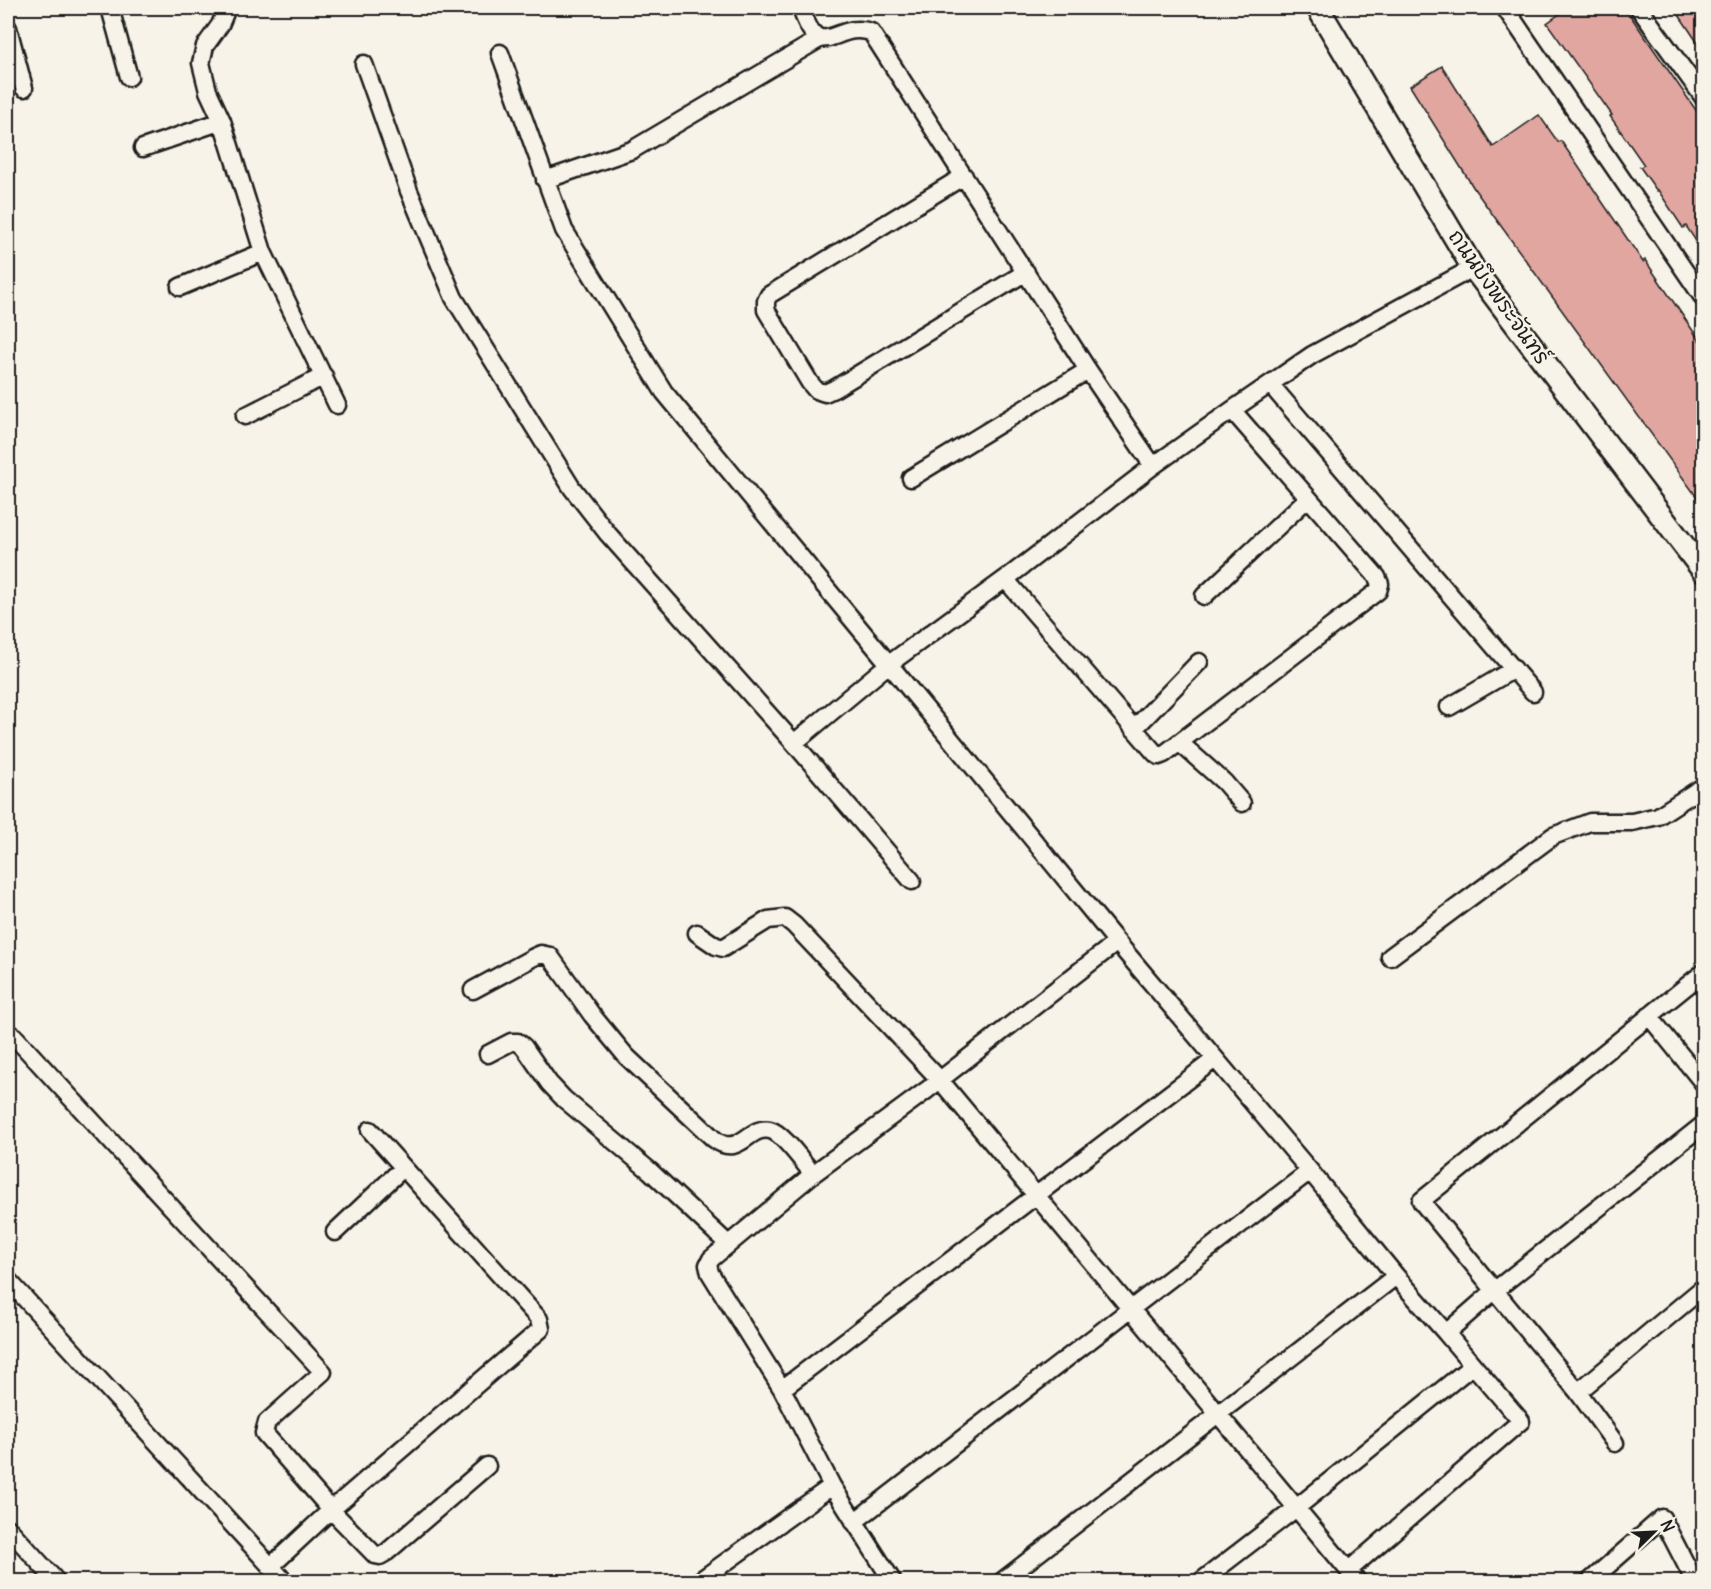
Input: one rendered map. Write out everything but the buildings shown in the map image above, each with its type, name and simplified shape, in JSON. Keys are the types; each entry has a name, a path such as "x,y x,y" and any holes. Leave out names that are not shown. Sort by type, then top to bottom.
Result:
{"street":[{"path":"110,8 129,77"},
{"path":"227,8 220,25 205,46 201,63 208,91 222,121 263,252 337,405"},
{"path":"801,8 808,27 815,36 825,39 860,29 871,32 1088,370 1153,466"},
{"name":"ถนนบึงพระจันทร์","path":"1318,8 1473,268 1704,572"},
{"path":"1505,8 1704,299"},
{"path":"1639,8 1704,98"},
{"path":"8,27 24,88"},
{"path":"545,180 632,150 821,38"},
{"path":"500,53 545,180 568,237 663,392 1117,942 1396,1276 1521,1421 1353,1575 1295,1509 1132,1309 940,1080 794,925 785,918 768,920 723,948 697,933"},
{"path":"364,64 409,191 454,297 565,478 608,534 794,743 912,881"},
{"path":"143,148 222,121"},
{"path":"964,176 769,295 766,310 810,383 816,390 825,393 834,389 1026,272"},
{"path":"180,287 263,252"},
{"path":"794,743 889,664 1153,466 1232,410 1312,355 1473,268"},
{"path":"911,478 1088,370"},
{"path":"244,416 324,376"},
{"path":"1270,384 1533,692"},
{"path":"1005,579 1159,756 1180,743 1377,591 1380,584 1377,577 1232,410"},
{"path":"1204,596 1308,498"},
{"path":"1134,729 1199,662"},
{"path":"1449,707 1514,669"},
{"path":"1180,743 1224,782 1242,803"},
{"path":"1390,957 1553,836 1590,822 1632,822 1658,816 1704,786"},
{"path":"893,1581 832,1486 782,1389 710,1273 708,1265 711,1259 728,1244 813,1174 940,1080 1117,942"},
{"path":"474,990 534,957 541,954 550,956 592,1015 626,1056 658,1089 714,1139 723,1146 731,1146 763,1130 772,1130 781,1137 813,1174"},
{"path":"1616,1443 1578,1392 1421,1201 1704,972"},
{"path":"1649,1016 1704,1084"},
{"path":"8,1033 14,1036 323,1372 267,1422 264,1433 331,1510 375,1555 380,1556 387,1552 487,1466"},
{"path":"488,1054 510,1042 518,1042 564,1099 650,1171 728,1244"},
{"path":"782,1389 1215,1059"},
{"path":"1446,1333 1494,1291 1704,1124"},
{"path":"270,1567 331,1510 541,1329 539,1319 370,1130"},
{"path":"335,1232 403,1168"},
{"path":"854,1522 1310,1171"},
{"path":"1001,1581 1396,1276"},
{"path":"8,1280 285,1581"},
{"path":"1578,1392 1704,1287"},
{"path":"1200,1581 1295,1509 1473,1365"},
{"path":"698,1581 832,1486"},
{"path":"1589,1581 1662,1518 1695,1581"},
{"path":"8,1528 57,1581"}]}
